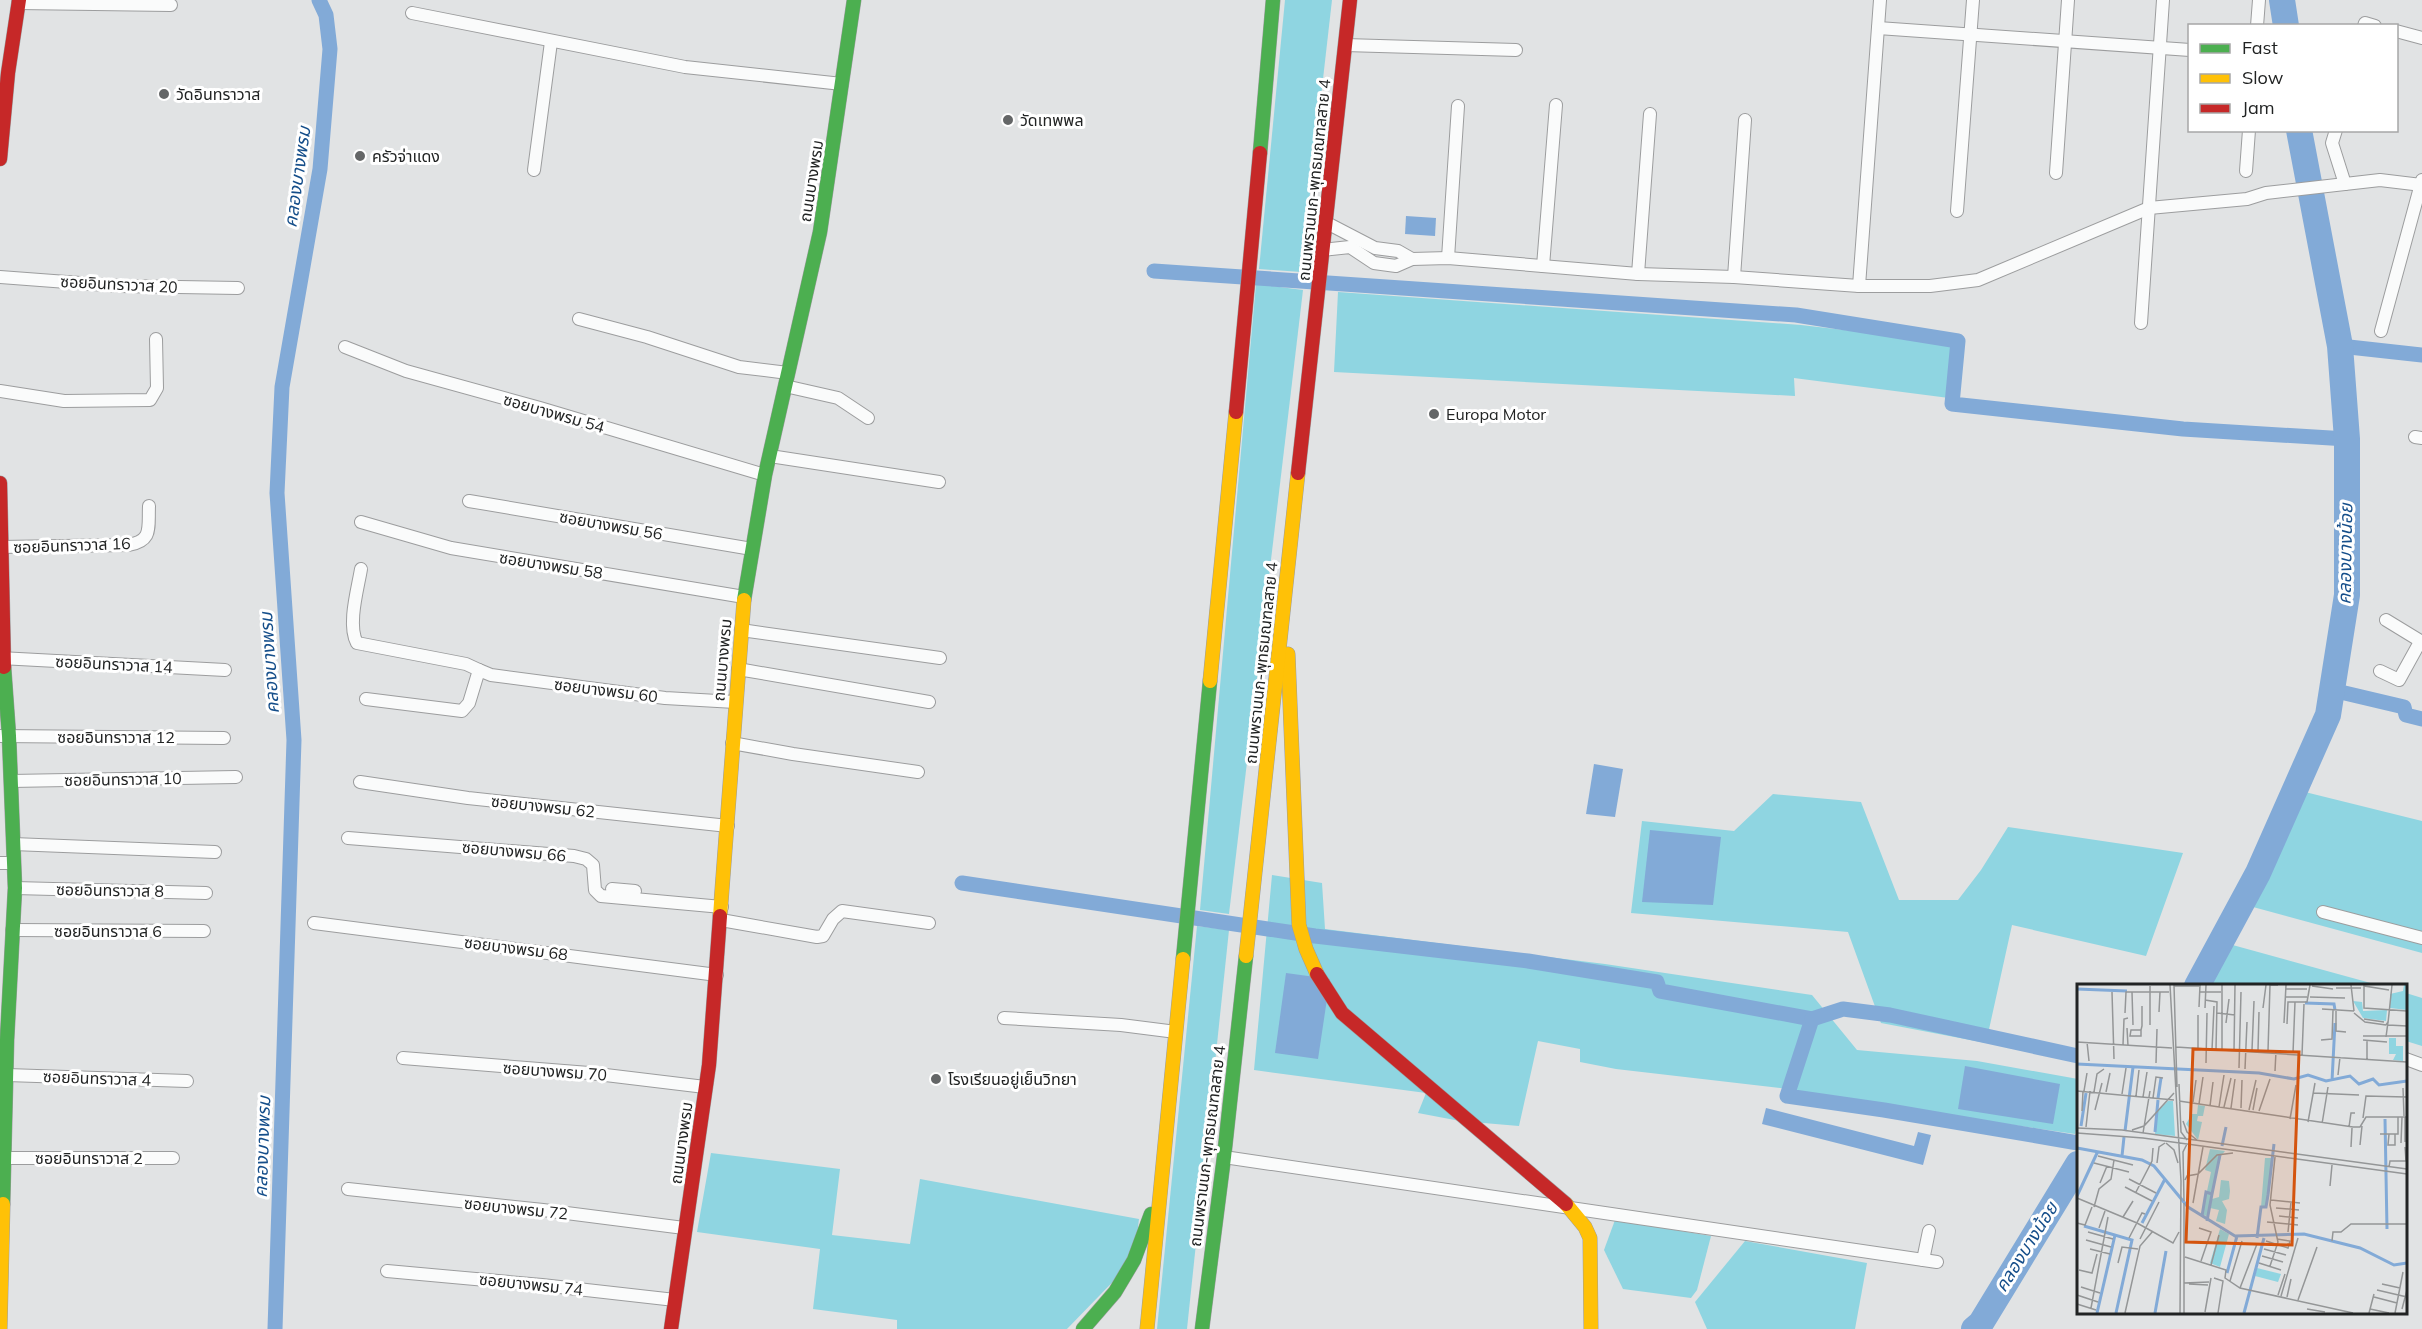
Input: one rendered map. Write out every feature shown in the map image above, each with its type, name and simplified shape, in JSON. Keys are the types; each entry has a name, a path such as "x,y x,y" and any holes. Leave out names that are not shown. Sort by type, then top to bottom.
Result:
{"main road":[{"name":"ถนนบางพรม","path":"671,1329 705,1087 717,975 744,597 765,475 820,232 854,0"},
{"path":"1147,1329 1250,274 1273,0"},
{"name":"ถนนพรานนก-พุทธมณฑลสาย 4","path":"1202,1329 1224,1157 1350,0"},
{"path":"0,159 4,69 19,2"},
{"path":"0,483 4,736 11,781 6,810 13,844 7,863 15,888 12,930 5,962 0,1329"},
{"path":"1285,590 1299,925 1303,944 1317,978 1342,1013 1570,1208 1585,1227 1590,1238 1591,1329"},
{"path":"1083,1329 1115,1292 1134,1260 1161,1185"}],"street":[{"path":"1858,286 1880,0"},
{"path":"1958,211 1973,0"},
{"path":"2056,173 2068,0"},
{"path":"2141,323 2163,0"},
{"path":"2257,24 2259,0"},
{"path":"19,2 171,5"},
{"path":"412,13 685,67 842,84"},
{"path":"1878,28 2188,50"},
{"path":"2398,31 2422,38"},
{"path":"534,170 551,42"},
{"path":"1345,45 1516,50"},
{"path":"1543,266 1556,105"},
{"path":"1448,258 1458,106"},
{"path":"1638,274 1650,114"},
{"path":"1734,277 1745,120"},
{"path":"2246,171 2249,132"},
{"path":"2335,132 2332,143 2346,184"},
{"path":"1322,250 1350,247 1374,263 1396,266 1412,259 1448,258 1638,274 1734,277 1858,286 1930,286 1978,280 2150,208 2247,199 2266,193 2380,180 2422,183 2381,331"},
{"path":"1325,222 1375,248 1398,251 1412,259"},
{"name":"ซอยอินทราวาส 20","path":"0,277 120,286 238,288"},
{"path":"579,319 647,337 738,367 787,380 838,398 868,418"},
{"path":"0,392 64,401 150,400 157,388 156,339"},
{"name":"ซอยบางพรม 54","path":"345,347 406,371 765,475"},
{"path":"770,456 939,482"},
{"name":"ซอยบางพรม 56","path":"469,501 752,549"},
{"name":"ซอยอินทราวาส 16","path":"0,547 141,543 148,534 149,506"},
{"name":"ซอยบางพรม 58","path":"361,522 451,548 744,597"},
{"name":"ซอยบางพรม 60","path":"361,569 356,594 353,636 357,643 466,664 491,675 665,698 735,702"},
{"path":"2380,671 2399,680 2421,642 2386,620"},
{"path":"741,630 940,658"},
{"name":"ซอยอินทราวาส 14","path":"2,658 225,669"},
{"path":"738,669 929,702"},
{"path":"366,699 462,711 469,703 479,670"},
{"name":"ซอยอินทราวาส 12","path":"4,736 224,738"},
{"path":"732,743 918,772"},
{"name":"ซอยอินทราวาส 10","path":"11,781 236,777"},
{"name":"ซอยบางพรม 62","path":"360,782 468,798 728,826"},
{"name":"ซอยบางพรม 66","path":"348,838 574,856 593,865 595,890 601,896 722,909"},
{"path":"13,844 215,852"},
{"name":"ซอยอินทราวาส 8","path":"15,888 206,893"},
{"path":"612,889 722,909 817,937 823,936 833,919 842,910 929,923"},
{"path":"2323,912 2422,938"},
{"name":"ซอยบางพรม 68","path":"314,923 717,975"},
{"name":"ซอยอินทราวาส 6","path":"12,930 204,931"},
{"path":"1004,1018 1121,1025 1176,1032"},
{"name":"ซอยบางพรม 70","path":"403,1058 588,1073 705,1087"},
{"path":"2407,1059 2422,1065"},
{"name":"ซอยอินทราวาส 4","path":"5,1083 188,1081"},
{"path":"1224,1157 1937,1262"},
{"name":"ซอยอินทราวาส 2","path":"3,1158 173,1158"},
{"name":"ซอยบางพรม 72","path":"348,1190 684,1228"},
{"path":"1923,1260 1929,1231"},
{"name":"ซอยบางพรม 74","path":"387,1271 675,1300"}],"shaded area":[{"path":"1285,0 1332,0 1301,272 1259,269"},
{"path":"1406,216 1436,218 1435,236 1405,234"},
{"path":"1256,284 1303,290 1229,914 1200,910"},
{"path":"1338,292 1801,325 1956,343 1949,398 1794,378 1795,396 1334,372"},
{"path":"1594,764 1623,769 1615,817 1586,814"},
{"path":"2305,792 2422,821 2422,953 2253,907"},
{"path":"1773,794 1861,802 1899,900 1958,900 1981,870 2008,827 2183,853 2146,956 2012,925 1986,1043 1881,1023 1848,932 1631,913 1642,821 1734,831"},
{"path":"1650,830 1721,837 1713,905 1642,902"},
{"path":"1272,875 1322,883 1325,929 1605,964 1812,995 1857,1050 1977,1061 2077,1079 2077,1124 2075,1134 1902,1109 1789,1089 1616,1069 1580,1062 1580,1049 1538,1041 1519,1126 1460,1121 1418,1113 1426,1093 1254,1070"},
{"path":"1197,926 1229,930 1187,1329 1157,1329"},
{"path":"2229,944 2374,984 2209,984"},
{"path":"1286,973 1330,979 1318,1059 1275,1053"},
{"path":"2407,993 2422,998 2422,1046 2407,1041"},
{"path":"1965,1066 2060,1084 2053,1124 1958,1109"},
{"path":"1766,1108 1914,1146 1918,1132 1931,1135 1923,1165 1762,1124"},
{"path":"711,1153 840,1169 832,1235 910,1244 920,1179 1139,1219 1134,1260 1067,1329 897,1329 897,1320 813,1309 820,1249 697,1232"},
{"path":"1615,1220 1711,1236 1697,1290 1691,1298 1623,1289 1604,1250"},
{"path":"1745,1241 1867,1263 1855,1329 1707,1329 1695,1302"}],"waterway":[{"name":"คลองบางพรม","path":"275,1329 294,740 277,493 282,387 320,169 330,49 326,15 319,0"},
{"name":"คลองบางน้อย","path":"2282,0 2286,24"},
{"name":"คลองบางน้อย","path":"2198,984 2258,873 2328,715 2347,595 2347,439 2340,346 2299,132"},
{"path":"1154,271 1796,315 1958,341 1952,404 2183,429 2347,439"},
{"path":"2340,346 2422,355"},
{"path":"2332,690 2404,707 2406,715 2422,719"},
{"path":"962,883 1315,936 1528,961 1657,982 1660,991 1812,1019 1787,1096 2077,1143"},
{"path":"1812,1019 1843,1009 1890,1015 2077,1056"},
{"name":"คลองบางน้อย","path":"1974,1329 1981,1323 2077,1166"}],"traffic: fast":[{"path":"744,600 765,475 820,232 854,0"},
{"path":"1260,153 1273,0"},
{"path":"3,1204 7,1040 15,888 4,667"},
{"path":"1183,959 1210,681"},
{"path":"1202,1329 1246,956"},
{"path":"1083,1329 1115,1292 1134,1260 1151,1214"}],"traffic: slow":[{"path":"1210,681 1236,412"},
{"path":"1246,956 1298,473"},
{"path":"720,916 744,600"},
{"path":"1288,654 1299,925 1317,974"},
{"path":"1147,1329 1183,959"},
{"path":"0,1329 3,1204"},
{"path":"1566,1204 1585,1227 1590,1238 1591,1329"}],"traffic: jam":[{"path":"0,159 8,73 19,0"},
{"path":"1298,473 1350,0"},
{"path":"1236,412 1260,153"},
{"path":"0,483 4,667"},
{"path":"671,1329 709,1065 720,916"},
{"path":"1317,974 1342,1013 1566,1204"}],"place":[{"name":"วัดอินทราวาส","path":"164,94"},
{"name":"วัดเทพพล","path":"1008,120"},
{"name":"ครัวจ่าแดง","path":"360,156"},
{"name":"Europa Motor","path":"1434,414"},
{"name":"โรงเรียนอยู่เย็นวิทยา","path":"936,1079"}]}
